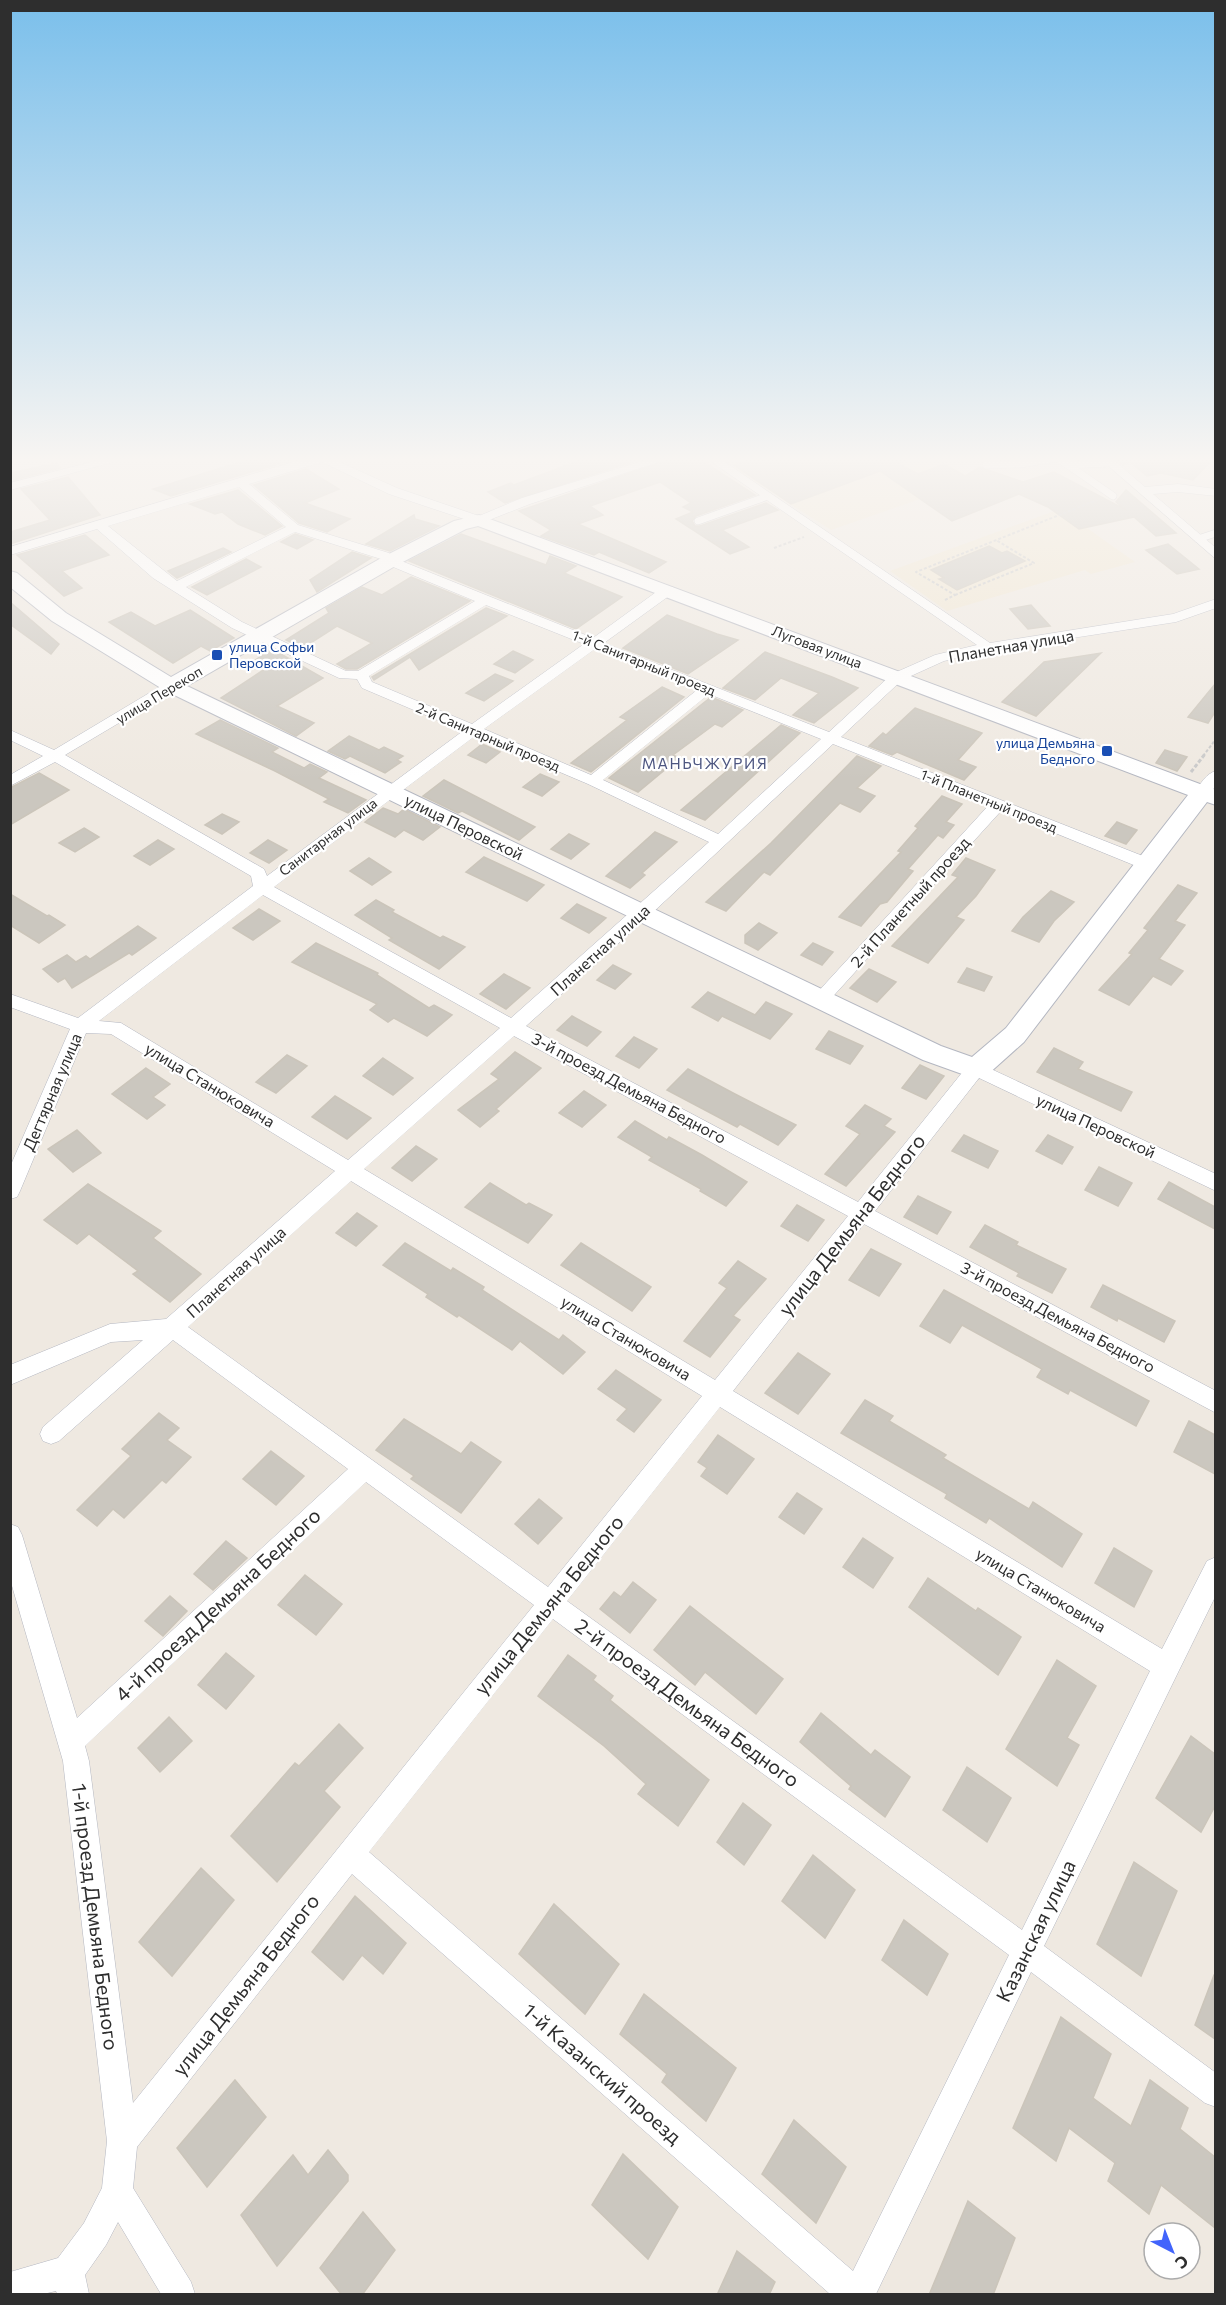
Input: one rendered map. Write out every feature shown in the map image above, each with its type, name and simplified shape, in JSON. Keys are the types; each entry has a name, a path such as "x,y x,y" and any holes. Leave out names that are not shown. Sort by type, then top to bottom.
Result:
{"main road":[{"name":"улица Перекоп","path":"171,686 386,564"},
{"name":"Луговая улица","path":"596,564 897,677 1204,788"},
{"name":"улица Перовской","path":"10,577 59,617 171,686 932,1053 976,1069"},
{"name":"улица Демьяна Бедного","path":"976,1069 1015,1035 1204,788"}],"street":[{"name":"2-й Санитарный проезд","path":"145,564 158,575 237,625 344,675 361,675 367,685 593,782 720,841"},
{"path":"178,586 223,564"},
{"name":"1-й Санитарный проезд","path":"396,564 830,739"},
{"path":"865,564 988,647"},
{"name":"Санитарная улица","path":"80,1026 389,790 668,590"},
{"path":"361,675 485,600"},
{"name":"Планетная улица","path":"51,1434 643,912 897,677 940,658 988,647 1176,618 1215,603"},
{"name":"улица Перекоп","path":"10,782 57,757 171,686"},
{"path":"593,782 707,689"},
{"name":"3-й проезд Демьяна Бедного","path":"10,734 57,757 258,873 262,887 513,1027 1215,1402"},
{"name":"1-й Планетный проезд","path":"830,739 1147,864"},
{"name":"2-й Планетный проезд","path":"822,999 998,805"},
{"name":"улица Станюковича","path":"10,1000 80,1026 115,1028 1166,1666"},
{"name":"Дегтярная улица","path":"10,1191 80,1026"},
{"name":"улица Перовской","path":"976,1069 1215,1183"},
{"name":"улица Демьяна Бедного","path":"122,2141 976,1069"},
{"path":"10,1375 110,1333 173,1328"},
{"name":"2-й проезд Демьяна Бедного","path":"173,1328 1027,1951 1215,2092"},
{"name":"4-й проезд Демьяна Бедного","path":"70,1742 365,1468"},
{"name":"1-й проезд Демьяна Бедного","path":"10,1534 76,1761 122,2141 117,2191 71,2283"},
{"name":"Казанская улица","path":"859,2295 1215,1569"},
{"name":"1-й Казанский проезд","path":"351,1854 854,2295"},
{"path":"117,2191 179,2295"},
{"path":"10,2293 16,2286 71,2283"}],"path":[{"path":"937,564 916,572 955,595"},
{"path":"928,608 1033,564"},
{"path":"1204,788 1215,739"}],"shaded area":[{"path":"910,564 1129,564 1091,574 1085,570 947,611 890,571"}],"building":[{"path":"27,564 84,564 62,571 82,588 64,596"},
{"path":"186,564 207,564 177,578 168,571"},
{"path":"237,564 255,564 261,567 207,595 192,587"},
{"path":"335,564 362,564 317,592 310,580"},
{"path":"415,564 570,564 576,566 564,573 622,597 576,629"},
{"path":"627,564 664,564 649,573"},
{"path":"947,564 1019,564 957,590 939,579 944,578 931,570"},
{"path":"1164,564 1192,564 1199,569 1177,574"},
{"path":"411,577 470,601 357,669 346,669 337,664 372,643 337,626 303,648 286,640 329,613 326,608 362,587 382,595"},
{"path":"10,602 59,644 51,654 10,624"},
{"path":"1031,605 1050,626 1028,629 1010,609"},
{"path":"486,608 507,616 419,670 410,657 374,680 372,677"},
{"path":"190,610 234,638 210,651 201,646 173,663 109,622 131,612 155,626"},
{"path":"667,615 738,640 688,674 623,648"},
{"path":"272,649 323,678 277,706 314,723 296,736 221,698 268,667 254,661"},
{"path":"513,651 533,660 515,673 494,664"},
{"path":"765,652 858,688 814,723 793,715 819,693 781,678 755,700 723,688"},
{"path":"1101,653 1036,716 1002,702 1044,662"},
{"path":"495,674 513,681 484,701 466,693"},
{"path":"1215,684 1215,712 1208,723 1188,717"},
{"path":"662,687 684,697 591,772 571,763 627,720 620,717"},
{"path":"711,697 743,710 722,727 715,724 673,755 679,758 638,792 609,778"},
{"path":"915,708 982,733 958,760 976,767 964,780 897,752 892,755 869,746 883,733 886,735"},
{"path":"220,720 278,748 272,752 304,768 310,764 327,772 319,778 366,800 348,813 324,802 329,799 196,734"},
{"path":"781,725 800,733 705,820 681,810"},
{"path":"349,736 379,750 384,747 403,756 397,760 401,762 385,773 350,756 345,759 328,751"},
{"path":"482,744 500,752 486,763 468,755"},
{"path":"1165,750 1187,757 1177,771 1156,763"},
{"path":"857,756 881,766 857,788 875,796 860,812 840,803 770,875 764,872 726,911 706,902 771,843"},
{"path":"39,773 69,790 10,825 10,788"},
{"path":"540,774 559,782 542,796 523,787"},
{"path":"444,780 535,827 519,840 462,811 458,813 423,796"},
{"path":"942,796 962,804 946,822 954,825 943,838 938,835 908,869 913,871 887,902 880,904 861,926 839,917 901,852 898,851 918,828 915,826"},
{"path":"383,808 398,814 404,809 440,827 423,840 404,830 395,837 365,822"},
{"path":"222,814 239,822 222,834 205,825"},
{"path":"1117,822 1137,830 1126,844 1105,836"},
{"path":"84,828 99,837 75,852 59,843"},
{"path":"655,832 677,842 642,873 645,875 630,888 606,876"},
{"path":"569,834 589,844 571,859 551,849"},
{"path":"158,840 174,849 150,865 134,856"},
{"path":"268,840 287,850 269,863 250,853"},
{"path":"484,857 544,885 527,901 466,872"},
{"path":"369,858 391,872 372,885 350,871"},
{"path":"966,858 995,870 976,896 956,917 964,920 928,963 892,946 958,877 952,875"},
{"path":"1178,885 1197,893 1175,921 1185,925 1159,959 1183,971 1171,985 1153,976 1129,1005 1099,990 1132,954 1129,953 1148,930 1144,928"},
{"path":"1051,891 1074,902 1054,921 1039,942 1012,931 1023,917"},
{"path":"10,894 65,925 39,943 10,925"},
{"path":"376,900 394,910 392,912 440,938 443,936 465,947 439,969 389,940 392,938 355,915"},
{"path":"577,904 606,918 589,933 561,918"},
{"path":"259,909 280,921 253,940 233,928"},
{"path":"759,923 777,933 758,950 745,943 745,935"},
{"path":"138,926 156,938 132,955 129,953 72,988 65,978 58,982 43,969 67,955 76,962 86,956 90,959"},
{"path":"316,943 378,973 377,975 429,1008 434,1005 452,1015 427,1036 394,1018 388,1022 370,1010 377,1004 292,962"},
{"path":"813,943 833,952 822,965 801,955"},
{"path":"613,965 631,974 615,989 597,980"},
{"path":"967,968 992,977 984,991 958,982"},
{"path":"869,969 896,982 877,1002 850,988"},
{"path":"504,974 530,988 506,1009 480,994"},
{"path":"708,992 755,1015 766,1002 792,1014 770,1039 722,1016 718,1021 692,1007"},
{"path":"572,1016 601,1032 587,1046 557,1030"},
{"path":"829,1031 863,1046 850,1064 816,1049"},
{"path":"634,1037 657,1049 639,1068 616,1056"},
{"path":"1054,1048 1083,1062 1078,1069 1132,1092 1121,1111 1037,1072"},
{"path":"515,1052 541,1068 496,1109 499,1111 480,1127 458,1110 499,1079 491,1074"},
{"path":"287,1055 307,1066 276,1093 256,1082"},
{"path":"383,1058 413,1078 393,1095 363,1076"},
{"path":"920,1065 944,1076 926,1099 902,1088"},
{"path":"146,1068 170,1084 153,1097 165,1105 147,1119 112,1094"},
{"path":"688,1069 796,1125 778,1145 740,1124 737,1127 667,1090"},
{"path":"584,1091 606,1105 582,1127 559,1113"},
{"path":"335,1096 371,1118 347,1139 312,1117"},
{"path":"865,1105 891,1119 884,1126 895,1132 846,1186 825,1174 860,1134 846,1126"},
{"path":"635,1121 667,1140 669,1137 747,1182 726,1206 649,1160 652,1157 618,1137"},
{"path":"77,1130 101,1153 73,1172 48,1149"},
{"path":"964,1135 998,1151 988,1168 952,1151"},
{"path":"1048,1135 1073,1147 1062,1164 1036,1151"},
{"path":"416,1146 437,1159 412,1181 392,1168"},
{"path":"1099,1167 1132,1183 1118,1206 1085,1190"},
{"path":"1169,1182 1215,1207 1215,1229 1158,1199"},
{"path":"490,1183 526,1205 529,1203 552,1215 528,1243 465,1207"},
{"path":"88,1184 161,1231 153,1238 201,1274 170,1302 133,1274 138,1271 89,1234 77,1244 44,1220"},
{"path":"918,1196 951,1212 937,1234 904,1217"},
{"path":"797,1205 824,1220 808,1241 781,1226"},
{"path":"357,1213 377,1226 356,1246 336,1233"},
{"path":"985,1225 1018,1242 1016,1245 1066,1269 1052,1293 1017,1276 1019,1273 970,1247"},
{"path":"405,1243 451,1271 453,1268 484,1287 482,1290 559,1340 563,1335 585,1352 563,1374 520,1341 512,1350 459,1315 457,1317 426,1297 428,1294 383,1265"},
{"path":"581,1243 651,1287 632,1311 561,1265"},
{"path":"871,1249 901,1264 879,1296 849,1280"},
{"path":"738,1261 766,1279 733,1316 740,1320 710,1357 684,1341 727,1288 719,1283"},
{"path":"1103,1285 1175,1321 1164,1342 1091,1307"},
{"path":"944,1290 1149,1401 1136,1426 1070,1390 1068,1394 1037,1377 1042,1369 962,1325 950,1343 920,1326"},
{"path":"798,1353 830,1374 798,1414 765,1393"},
{"path":"616,1370 661,1400 634,1432 617,1420 627,1409 598,1389"},
{"path":"865,1400 893,1416 889,1421 946,1455 943,1458 1029,1509 1033,1502 1082,1534 1062,1567 989,1518 986,1523 945,1498 947,1494 841,1433"},
{"path":"159,1413 179,1428 167,1440 191,1457 166,1483 162,1480 124,1518 113,1509 97,1526 77,1510 131,1456 122,1449"},
{"path":"404,1419 461,1454 471,1442 501,1462 461,1513 411,1479 414,1476 376,1450"},
{"path":"1189,1421 1215,1435 1215,1474 1174,1452"},
{"path":"718,1435 754,1459 727,1494 701,1476 707,1468 698,1462"},
{"path":"271,1451 304,1476 276,1505 243,1479"},
{"path":"797,1493 822,1509 804,1534 779,1517"},
{"path":"539,1499 562,1518 538,1544 515,1524"},
{"path":"863,1538 893,1558 873,1588 843,1567"},
{"path":"226,1541 247,1558 213,1590 194,1574"},
{"path":"1114,1548 1152,1571 1134,1607 1095,1583"},
{"path":"305,1575 342,1604 316,1635 278,1605"},
{"path":"928,1578 976,1611 978,1608 1021,1637 998,1675 909,1607"},
{"path":"633,1582 656,1600 630,1633 600,1609 614,1592 621,1597"},
{"path":"170,1596 187,1611 163,1636 145,1621"},
{"path":"690,1606 783,1679 756,1714 705,1672 695,1685 654,1650"},
{"path":"226,1653 254,1676 226,1709 198,1685"},
{"path":"568,1655 596,1676 593,1680 613,1696 610,1700 709,1780 678,1826 638,1794 646,1784 604,1746 538,1696"},
{"path":"1057,1660 1096,1686 1067,1738 1079,1745 1057,1786 1006,1749"},
{"path":"821,1713 871,1755 875,1750 910,1777 885,1817 849,1789 851,1786 800,1742"},
{"path":"169,1717 192,1741 160,1772 138,1748"},
{"path":"339,1724 363,1748 324,1791 340,1807 277,1882 231,1836 295,1763 299,1766"},
{"path":"1191,1736 1215,1754 1215,1806 1201,1832 1156,1798"},
{"path":"967,1767 1011,1798 987,1842 943,1810"},
{"path":"743,1803 771,1825 744,1865 717,1842"},
{"path":"813,1855 855,1890 825,1938 782,1901"},
{"path":"1134,1862 1177,1891 1141,1976 1097,1944"},
{"path":"201,1868 234,1900 172,1976 139,1942"},
{"path":"355,1896 406,1943 383,1974 362,1955 343,1980 312,1952"},
{"path":"554,1904 619,1964 585,2014 519,1954"},
{"path":"904,1920 948,1954 927,1995 882,1960"},
{"path":"1215,1975 1215,2039 1195,2025"},
{"path":"644,1994 736,2068 706,2121 662,2082 667,2074 620,2034"},
{"path":"1061,2017 1111,2054 1093,2098 1131,2126 1150,2080 1188,2108 1180,2129 1215,2157 1215,2228 1161,2185 1149,2214 1108,2181 1115,2163 1069,2128 1056,2161 1013,2128"},
{"path":"235,2080 266,2117 207,2187 177,2148"},
{"path":"794,2120 846,2167 816,2223 762,2174"},
{"path":"328,2150 348,2175 348,2181 277,2266 241,2215 293,2155 308,2175"},
{"path":"623,2154 678,2207 648,2259 592,2205"},
{"path":"968,2201 1015,2238 993,2295 929,2295"},
{"path":"363,2212 395,2250 362,2295 342,2295 320,2268"},
{"path":"737,2251 775,2282 769,2295 717,2295"}],"place":[{"name":"улица Софьи Перовской","path":"217,655"},
{"name":"улица Демьяна Бедного","path":"1107,751"}],"district":[{"name":"МАНЬЧЖУРИЯ","path":"705,764"}]}
